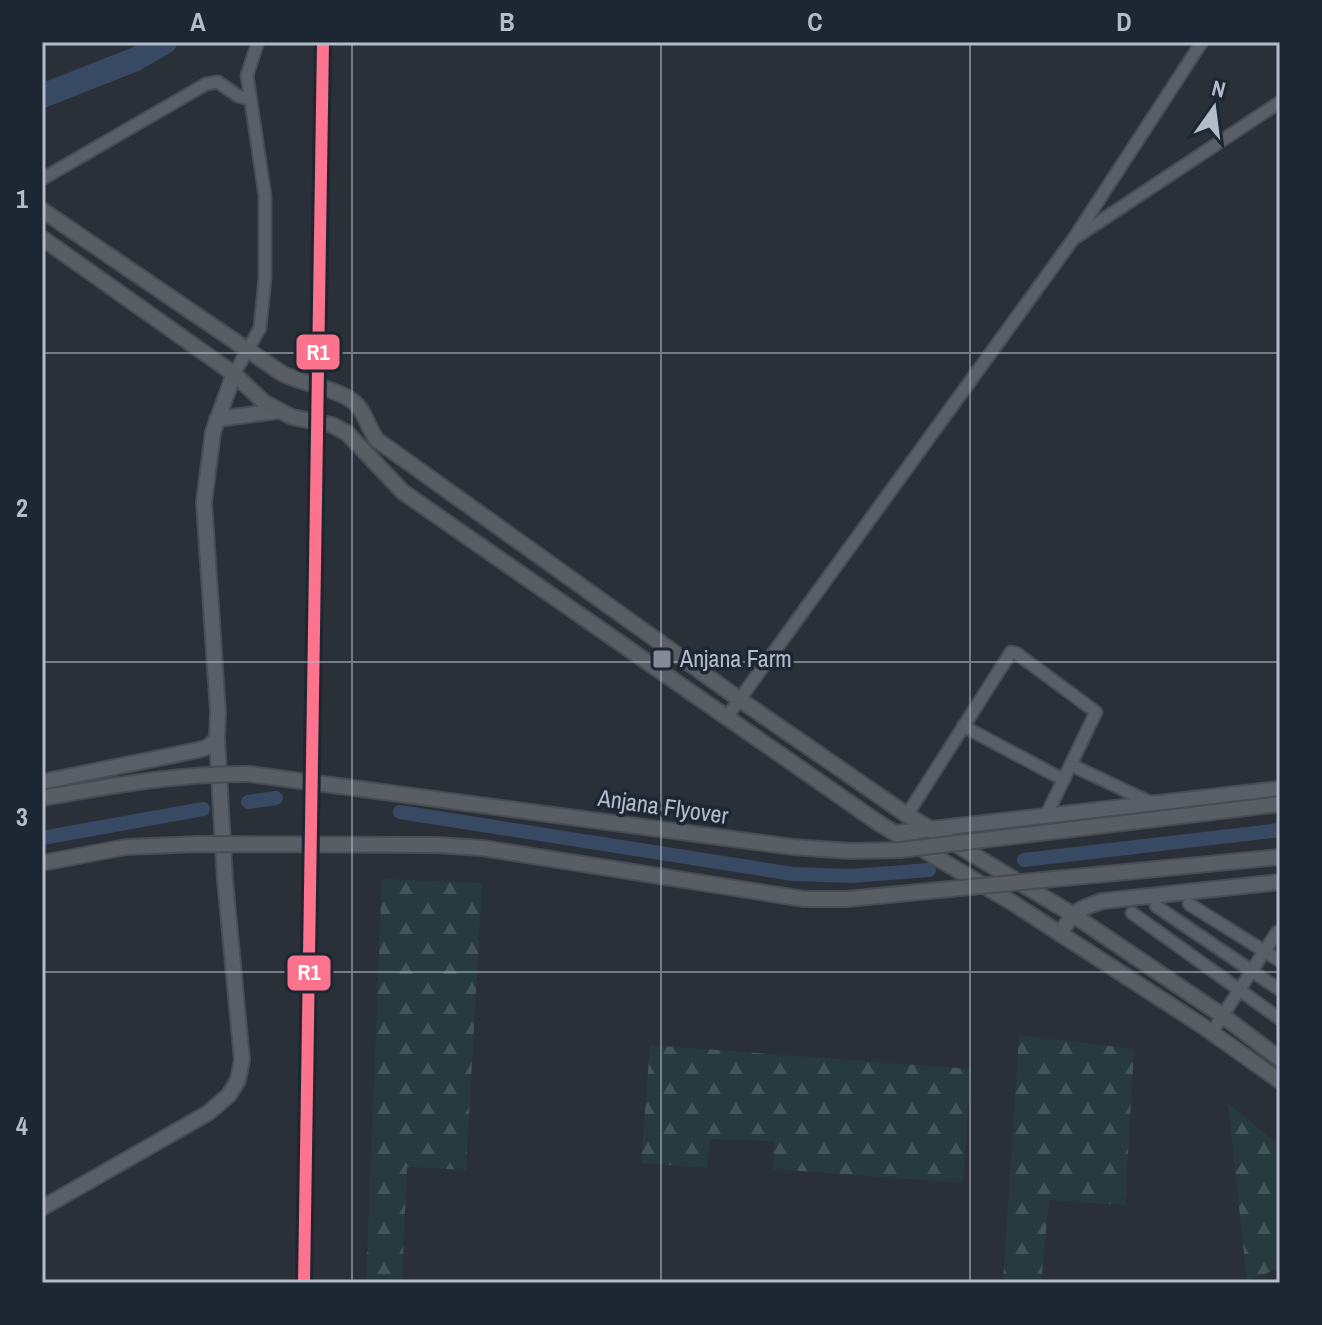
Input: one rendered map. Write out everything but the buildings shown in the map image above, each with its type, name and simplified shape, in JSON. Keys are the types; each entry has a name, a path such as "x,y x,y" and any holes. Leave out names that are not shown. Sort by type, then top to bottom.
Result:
{"main road":[{"path":"42,210 249,352 298,382 348,398 359,407 377,440 739,699 907,815 1072,914 1223,1016 1280,1059"},
{"path":"42,238 234,374 265,403 292,417 332,425 347,433 403,492 726,718 896,833 1212,1032 1280,1081"},
{"name":"Anjana Flyover","path":"42,798 166,777 206,773 249,774 793,847 850,851 900,850 1280,804"},
{"path":"42,863 126,847 184,844 437,845 482,848 804,899 847,899 1280,857"}],"street":[{"path":"42,1208 208,1113 229,1095 238,1080 242,1048 225,880 217,739 219,726 204,502 217,419 234,374 260,328 265,278 265,196 247,75 258,42"},
{"path":"726,718 1074,238 1202,42"},
{"path":"42,179 206,84 218,82 238,96 249,99"},
{"path":"1074,238 1280,102"},
{"path":"217,419 278,411"},
{"path":"907,815 1007,655 1016,653 1096,712 1046,816"},
{"path":"963,726 1064,780"},
{"path":"42,782 198,750 208,747 217,739"},
{"path":"1071,765 1155,804"},
{"path":"896,833 1280,789"},
{"path":"1060,934 1072,914 1103,901 1280,882"},
{"path":"1189,904 1280,961"},
{"path":"1156,906 1280,990"},
{"path":"1132,913 1280,1019"},
{"path":"1212,1032 1277,932"}],"green space":[{"path":"382,879 482,883 466,1170 407,1167 402,1283 366,1283"},
{"path":"1019,1035 1134,1049 1125,1205 1049,1200 1041,1283 1003,1283"},
{"path":"650,1045 971,1069 963,1183 773,1169 774,1141 710,1139 707,1168 641,1163"},
{"path":"1228,1103 1280,1146 1280,1267 1247,1282"}],"waterway":[{"path":"42,96 136,59 165,42"},
{"path":"248,802 276,798"},
{"path":"42,838 203,809"},
{"path":"400,812 793,874 851,876 929,870"},
{"path":"1024,860 1280,830"}],"transit line":[{"name":"R1","path":"304,1283 323,42"}],"place":[{"name":"Anjana Farm","path":"662,659"}]}
